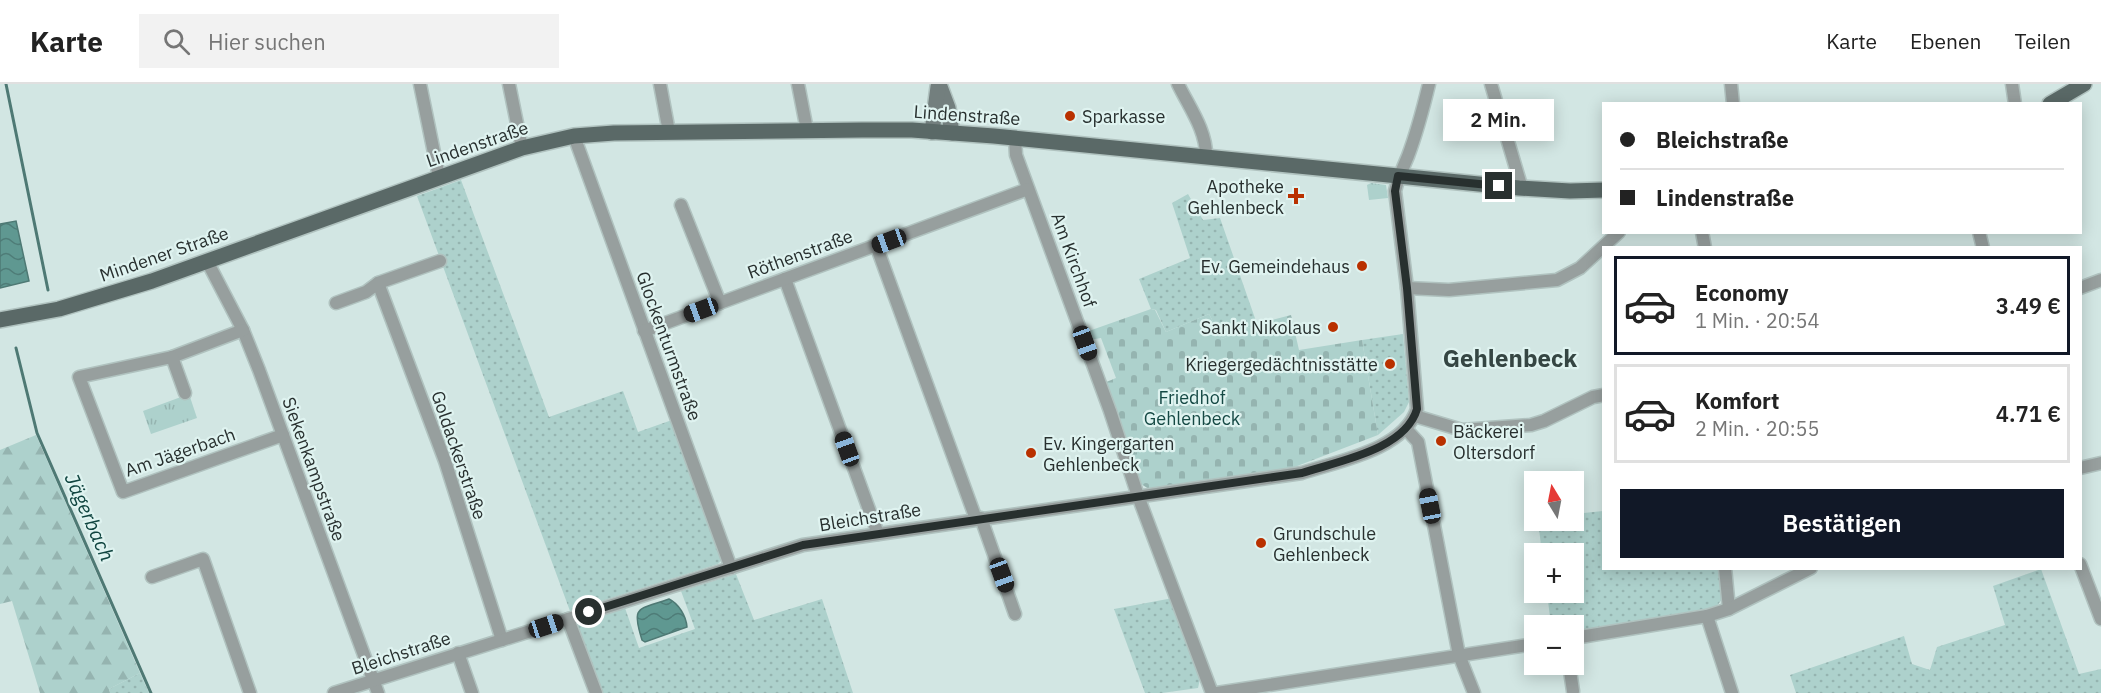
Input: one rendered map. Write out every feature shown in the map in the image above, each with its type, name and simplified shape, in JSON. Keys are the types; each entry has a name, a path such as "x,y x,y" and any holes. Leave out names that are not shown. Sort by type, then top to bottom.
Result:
{"main road":[{"path":"932,132 939,84"},
{"path":"939,84 948,108 952,133"},
{"path":"2053,102 2084,84"},
{"name":"Lindenstraße","path":"337,214 522,148 574,136 669,132 807,130 952,133 1519,188 1602,190"},
{"name":"Mindener Straße","path":"0,320 59,309 152,281 337,214"}],"street":[{"path":"420,84 439,177"},
{"path":"509,84 522,148"},
{"path":"660,84 669,132"},
{"path":"798,84 807,130"},
{"path":"1178,84 1202,133 1206,145 1206,157"},
{"path":"1429,84 1422,117 1407,159 1398,176 1395,191 1418,398 1415,416 1461,430 1531,425 1593,397 1602,395"},
{"path":"1491,84 1520,182 1519,188"},
{"path":"1731,84 1733,102"},
{"path":"2012,84 2015,102"},
{"name":"Glockenturmstraße","path":"574,136 730,568"},
{"name":"Am Kirchhof","path":"1015,138 1016,155 1028,189 1110,411 1138,496 1212,693"},
{"name":"Röthenstraße","path":"644,331 1028,189"},
{"path":"681,206 720,303"},
{"path":"1604,246 1617,234"},
{"path":"876,245 1015,614"},
{"path":"1407,288 1449,290 1557,280 1580,268 1602,248"},
{"name":"Siekenkampstraße","path":"207,261 243,330 378,693"},
{"path":"336,303 366,292 378,283 440,261"},
{"path":"785,279 878,534"},
{"path":"2082,287 2101,280"},
{"name":"Goldackerstraße","path":"378,283 445,461 502,640"},
{"name":"Am Jägerbach","path":"243,330 172,357 79,377 123,492 283,435"},
{"path":"172,357 185,393"},
{"name":"Bleichstraße","path":"334,693 803,545 1302,473 1374,450 1406,429 1415,416"},
{"path":"1406,429 1418,442 1459,655 1474,693"},
{"path":"2082,468 2101,463"},
{"path":"152,577 203,559 250,693"},
{"path":"2082,569 2101,619"},
{"path":"1725,570 1729,609"},
{"path":"1584,636 1707,616 1729,609 1807,570"},
{"path":"1707,616 1732,693"},
{"path":"568,619 596,693"},
{"path":"1217,693 1524,645"},
{"path":"458,653 472,693"},
{"path":"1571,675 1573,691"}],"green space":[{"path":"461,180 549,417 623,391 638,432 672,420 722,560 718,564 570,611 417,196"},
{"path":"1371,183 1386,185 1388,198 1369,200 1367,185"},
{"path":"1188,194 1203,220 1220,218 1257,324 1222,339 1209,314 1166,332 1156,310 1151,309 1139,279 1190,258 1172,203"},
{"name":"Friedhof Gehlenbeck","path":"1151,309 1155,310 1166,332 1209,314 1222,339 1257,324 1291,315 1299,350 1362,340 1378,435 1292,468 1149,489 1141,484 1104,383 1116,378 1101,338 1089,340 1086,332"},
{"path":"1403,334 1409,402 1404,412 1378,435 1362,340"},
{"path":"189,394 197,418 151,434 143,411"},
{"path":"36,435 140,673 109,689 110,693 40,693 12,601 0,604 0,450"},
{"path":"1602,511 1602,570 1721,570 1723,598 1716,607 1584,630 1584,615 1550,615 1548,603 1584,603 1584,543 1541,543 1539,531 1584,531 1584,513"},
{"path":"2041,570 2079,674 2101,669 2101,693 1796,693 1790,675 1904,636 1912,664 1930,670 1937,647 2005,625 1993,586"},
{"path":"736,574 754,620 822,599 853,693 601,693 575,624 625,608 639,648 695,629 681,591"},
{"path":"1173,598 1200,679 1198,688 1145,693 1114,609"},
{"path":"140,673 149,693 110,693 109,689"}],"water":[{"path":"16,221 29,281 0,288 0,224"},
{"path":"669,599 681,611 687,627 645,642 642,640 637,620 640,611"}],"waterway":[{"name":"Jägerbach","path":"6,84 48,290"},
{"name":"Jägerbach","path":"16,348 37,433 151,693"}],"place":[{"name":"Sparkasse","path":"1070,116"},
{"name":"Apotheke Gehlenbeck","path":"1296,196"},
{"name":"Ev. Gemeindehaus","path":"1362,266"},
{"name":"Sankt Nikolaus","path":"1333,327"},
{"name":"Kriegergedächtnisstätte","path":"1390,364"},
{"name":"Bäckerei Oltersdorf","path":"1441,441"},
{"name":"Ev. Kingergarten Gehlenbeck","path":"1031,453"},
{"name":"Grundschule Gehlenbeck","path":"1261,543"}],"district":[{"name":"Gehlenbeck","path":"1510,358"}],"route":[{"path":"589,612 803,545 1302,473 1374,450 1406,429 1415,416 1418,398 1395,191 1398,176 1499,186"}]}
